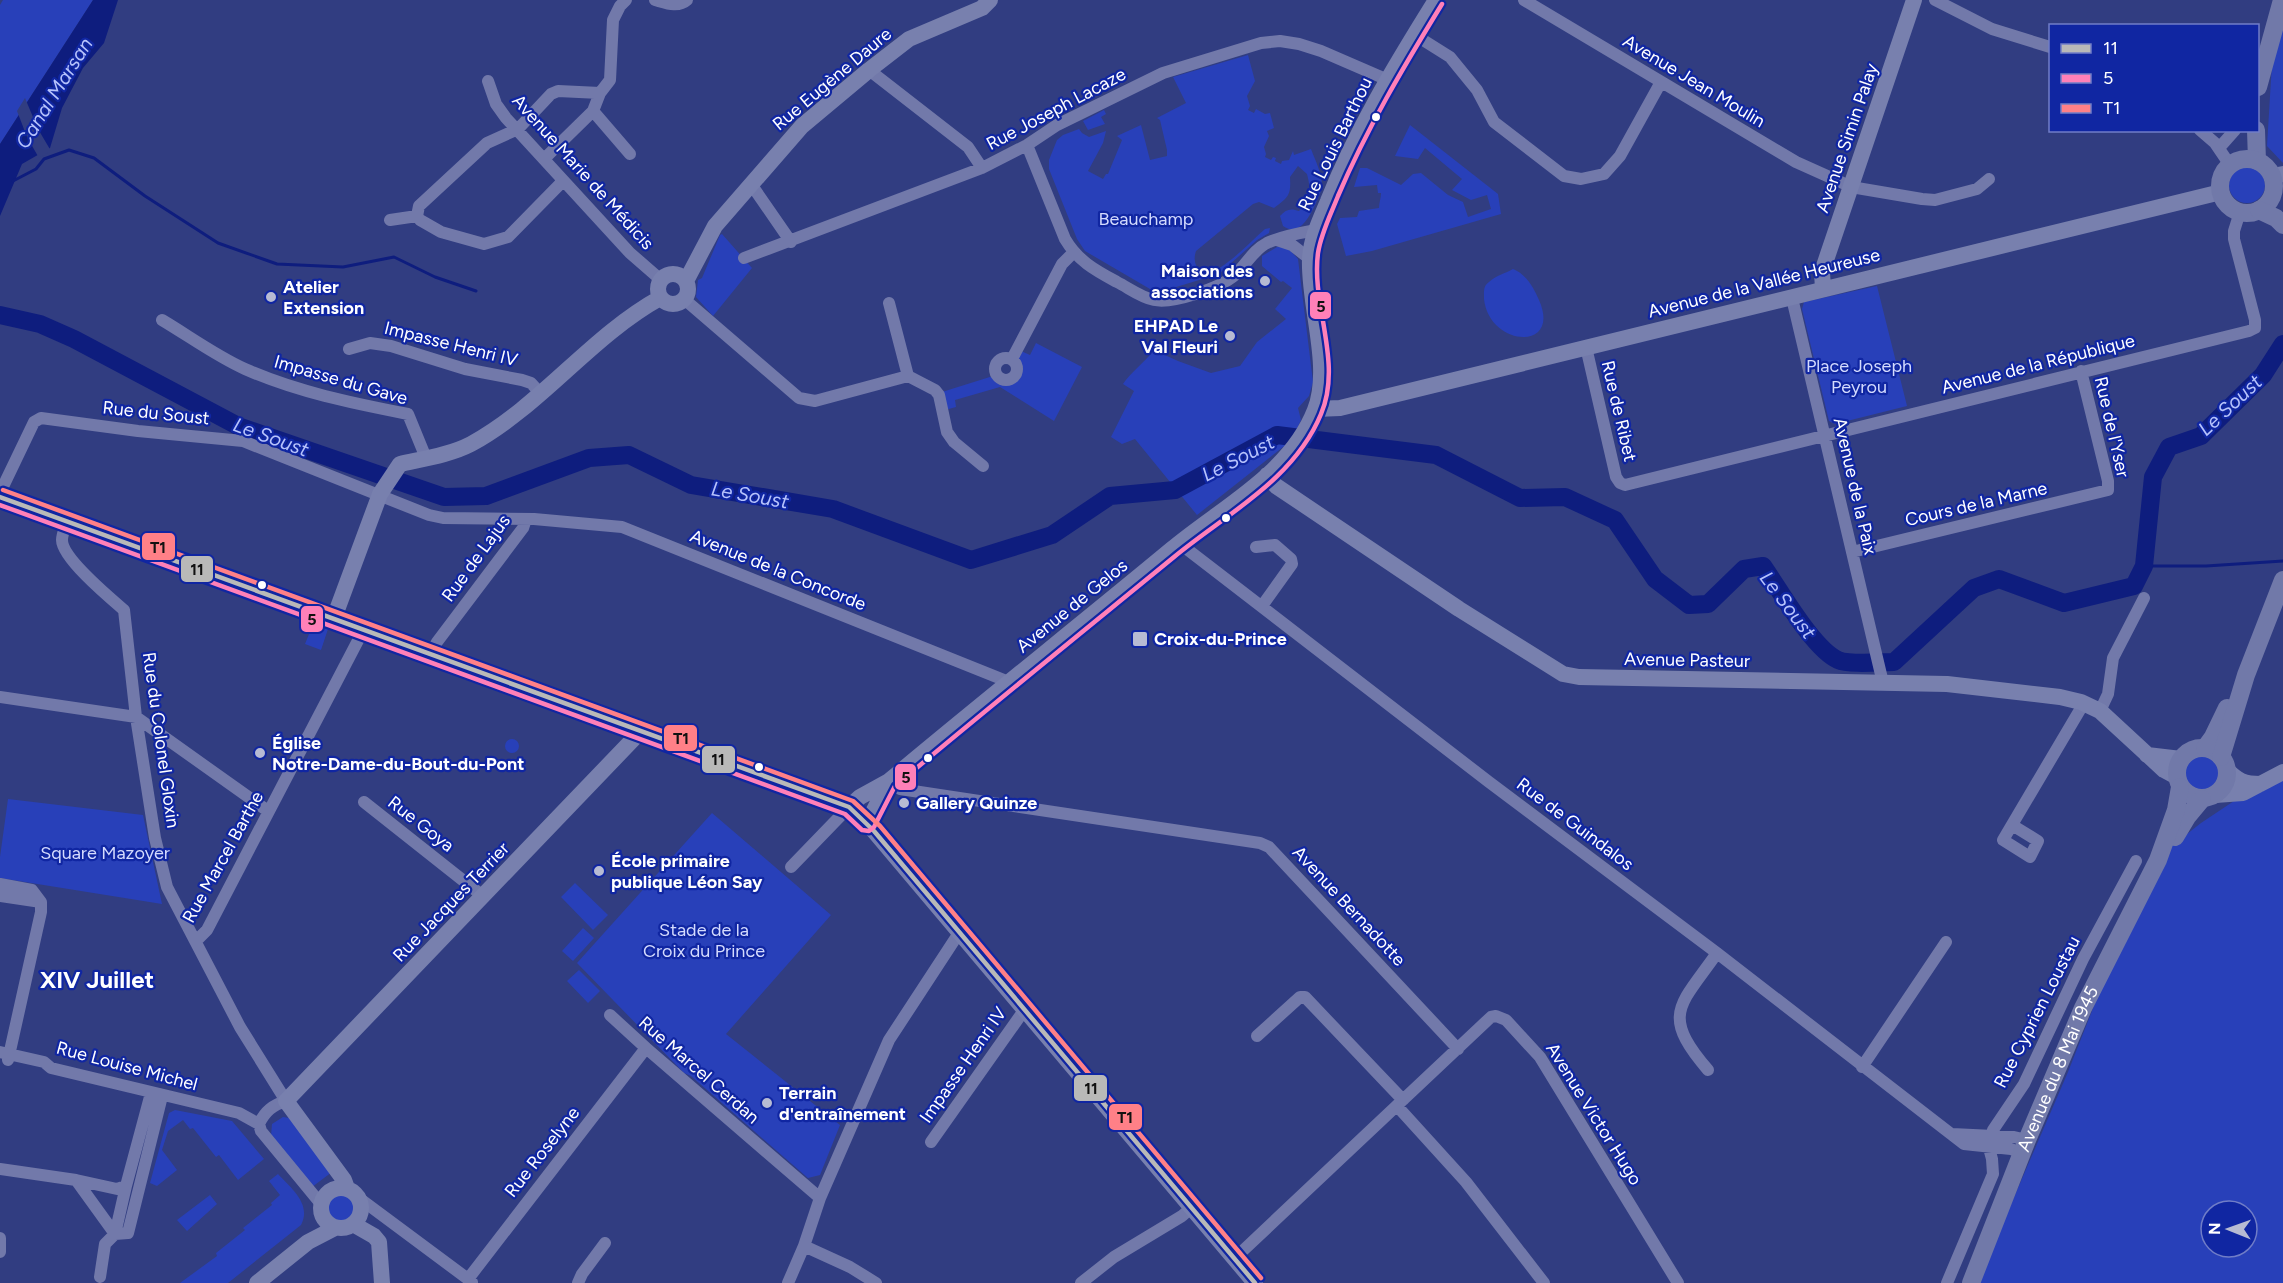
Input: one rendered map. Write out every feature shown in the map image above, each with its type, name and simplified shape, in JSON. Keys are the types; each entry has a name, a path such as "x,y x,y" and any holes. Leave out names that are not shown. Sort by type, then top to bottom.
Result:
{"main road":[{"path":"2259,83 2282,0"},
{"path":"2244,162 2248,132"},
{"path":"2255,132 2244,162 2221,178 2221,192 2225,202 2240,212 2259,210 2270,200 2276,181"},
{"path":"2244,162 2264,165 2276,181 2283,209"},
{"path":"2259,210 2276,218 2283,225"},
{"path":"2205,748 2246,675 2283,580"},
{"path":"2224,764 2211,750 2205,748 2191,750 2181,759 2178,782 2193,798 2208,797 2225,785 2224,764 2246,675"},
{"name":"Avenue du 8 Mai 1945","path":"1971,1283 2024,1147 2083,1008 2158,860 2176,810 2178,782"},
{"name":"Avenue du 8 Mai 1945","path":"2158,860 2187,816 2208,797"}],"street":[{"path":"545,158 594,111 600,93 610,80 613,20 626,0"},
{"path":"655,0 674,5 683,4 687,0"},
{"name":"Rue Eugène Daure","path":"686,281 716,226 802,126 868,69 909,39 982,8 990,0"},
{"name":"Rue Louis Barthou","path":"1312,416 1321,388 1310,259 1316,230 1346,160 1388,80 1436,0"},
{"name":"Avenue Jean Moulin","path":"1524,0 1796,162 1850,186 1935,200 1977,189 1989,179"},
{"name":"Avenue Simin Palay","path":"1822,289 1825,263 1914,0"},
{"path":"1935,0 1992,29 2049,47"},
{"path":"1414,35 1450,57 1477,90 1494,122 1564,176 1581,179 1604,174 1620,156 1661,82"},
{"name":"Rue Joseph Lacaze","path":"744,258 982,168 1027,145 1057,125 1163,73 1261,43 1280,41 1299,44 1388,80"},
{"path":"868,69 968,147 982,168"},
{"name":"Avenue Marie de Médicis","path":"488,81 496,104 630,253 661,280"},
{"path":"417,216 419,206 464,162 487,143 518,129 551,94 558,92 600,93"},
{"path":"594,111 630,154"},
{"path":"2202,132 2219,148 2244,162"},
{"path":"2219,148 2233,132"},
{"path":"1027,145 1065,240 1073,253 1085,264 1143,297 1167,302 1224,282 1235,274 1259,248 1277,240 1316,230"},
{"path":"390,220 417,216 441,232 484,244 508,237 563,181"},
{"path":"751,184 791,242"},
{"name":"Avenue de la Vallée Heureuse","path":"1312,416 2221,192"},
{"name":"Avenue de la République","path":"1620,483 1625,485 2249,331 2254,328 2255,320 2234,239 2240,212"},
{"path":"1277,240 1292,245 1310,259"},
{"path":"1012,359 1062,264 1073,253"},
{"path":"669,274 674,274 686,281 688,290 684,299 672,304 660,298 658,289 661,280 669,274"},
{"path":"334,618 382,491 400,464 469,445 541,394 637,311 660,298"},
{"name":"Avenue de la Paix","path":"1792,298 1882,676"},
{"path":"684,299 799,398 815,401 908,376 935,390 939,395 947,432 954,442 984,466"},
{"path":"889,303 908,376"},
{"name":"Impasse du Gave","path":"162,320 243,368 287,385 335,400 408,414 426,458"},
{"name":"Impasse Henri IV","path":"349,349 370,343 391,346 465,369 522,380 531,383 541,394"},
{"name":"Rue de Ribet","path":"1586,347 1616,477 1620,483"},
{"name":"Rue de l'Yser","path":"2081,371 2108,481 2108,490"},
{"name":"Avenue de Gelos","path":"849,807 860,797 889,781 1179,543 1267,475 1295,448 1312,416"},
{"name":"Rue du Soust","path":"0,495 34,422 41,418 138,431 232,438 382,491"},
{"name":"Avenue Pasteur","path":"1267,475 1276,486 1460,609 1563,674 1579,677 1882,676 2060,698 2084,703 2100,711 2178,782"},
{"name":"Cours de la Marne","path":"1852,552 2108,490"},
{"name":"Rue de Lajus","path":"382,491 429,515 442,518 526,519 523,528 430,654"},
{"path":"0,495 67,522 849,807 867,824 1025,1009 1255,1283"},
{"name":"Avenue de la Concorde","path":"526,519 622,527 1009,682"},
{"name":"Rue du Colonel Gloxin","path":"67,522 62,540 68,554 90,580 124,609 136,717 155,838 167,887 240,1027 286,1101 353,1193 471,1281"},
{"name":"Rue de Guindalos","path":"1179,543 1489,782 1718,953 1951,1134 2011,1149 2024,1147"},
{"path":"1256,547 1275,545 1292,559 1292,564 1262,606"},
{"path":"2100,711 2108,694 2113,658 2144,598"},
{"name":"Rue Marcel Barthe","path":"196,941 207,930 364,629"},
{"path":"0,697 136,717 268,811"},
{"path":"2012,825 2084,703"},
{"name":"Rue Jacques Terrier","path":"286,1101 642,730"},
{"path":"2147,755 2181,759"},
{"path":"2224,764 2238,781 2260,784"},
{"path":"2208,797 2243,793 2283,772"},
{"path":"867,824 889,781"},
{"name":"Avenue Bernadotte","path":"889,781 900,789 1260,843 1269,847 1458,1048"},
{"name":"Rue Goya","path":"364,802 484,897"},
{"path":"791,867 849,807"},
{"name":"Rue Cyprien Loustau","path":"1990,1142 1993,1130 2024,1084 2083,959 2136,861"},
{"path":"0,884 32,890 41,902"},
{"path":"0,896 41,902"},
{"path":"4,1057 41,902"},
{"path":"788,1283 804,1246 820,1198 889,1040 959,933"},
{"path":"1862,1066 1946,942"},
{"path":"1708,1070 1689,1048 1681,1034 1678,1020 1682,1003 1718,953"},
{"path":"1257,1036 1300,997 1305,997 1400,1103 1466,1182 1544,1283"},
{"name":"Impasse Henri IV","path":"931,1142 1025,1009"},
{"name":"Rue Marcel Cerdan","path":"610,1015 820,1198"},
{"name":"Avenue Victor Hugo","path":"1458,1048 1491,1017 1496,1016 1506,1020 1540,1057 1678,1283"},
{"name":"Rue Roselyne","path":"471,1281 646,1048"},
{"path":"1234,1259 1458,1048"},
{"name":"Rue Louise Michel","path":"4,1057 44,1070 51,1068 261,1120"},
{"path":"100,1277 105,1244 115,1234 126,1186 157,1094"},
{"path":"115,1234 128,1233 157,1094"},
{"path":"257,1283 308,1242 326,1217 328,1192 334,1189 353,1193 361,1212 353,1224 344,1228 326,1217 261,1131 261,1120 275,1105 286,1101"},
{"path":"1947,1283 1993,1174 1990,1142"},
{"path":"0,1169 76,1180 117,1189 126,1186"},
{"path":"76,1180 115,1234"},
{"path":"1081,1283 1114,1257 1182,1216 1191,1208"},
{"path":"353,1224 380,1242 382,1283"},
{"path":"0,1238 0,1251"},
{"path":"578,1283 605,1243"},
{"path":"804,1246 850,1267 876,1283"}],"green space":[{"path":"3,0 93,0 0,144 0,5"},
{"path":"2283,25 2283,163 2267,146 2272,63"},
{"name":"Beauchamp","path":"1248,55 1255,81 1247,96 1250,106 1248,110 1254,113 1256,109 1265,114 1270,113 1274,128 1267,131 1269,136 1264,147 1265,157 1271,160 1273,157 1276,158 1275,161 1281,164 1282,161 1289,160 1293,151 1294,155 1311,149 1320,171 1321,190 1304,224 1289,229 1283,226 1280,216 1289,210 1299,211 1308,198 1307,174 1298,166 1290,177 1289,192 1283,201 1274,208 1259,202 1253,204 1196,251 1195,263 1198,269 1202,274 1209,273 1226,264 1265,229 1270,228 1269,233 1257,240 1219,274 1163,291 1150,289 1085,251 1077,239 1049,169 1049,160 1057,140 1079,129 1089,137 1106,131 1103,143 1088,171 1103,179 1108,174 1122,140 1117,136 1141,125 1150,160 1167,156 1160,120 1157,118 1186,103 1173,77"},
{"path":"1104,110 1106,114 1101,117 1105,124 1088,130 1083,121"},
{"path":"1410,125 1498,194 1501,214 1372,251 1346,256 1337,224 1340,218 1357,217 1359,211 1379,208 1381,193 1378,193 1377,185 1354,187 1360,168 1367,168 1401,185 1413,174 1421,173 1448,195 1463,202 1468,217 1491,209 1487,195 1471,200 1452,190 1462,179 1425,148 1418,159 1395,156"},
{"path":"2247,167 2260,172 2265,185 2260,198 2247,203 2234,198 2229,185 2234,172"},
{"path":"722,234 752,268 713,316 696,297 698,280 702,278"},
{"path":"1277,247 1287,247 1298,259 1313,382 1309,396 1298,408 1301,420 1292,440 1197,515 1135,439 1122,444 1111,437 1134,391 1123,384 1154,350 1211,373 1240,366 1257,342 1286,319 1275,309 1292,288 1262,266 1262,256"},
{"path":"1513,269 1526,278 1539,300 1543,317 1541,329 1533,335 1522,337 1510,334 1498,327 1489,315 1484,299 1486,285 1494,278"},
{"name":"Place Joseph Peyrou","path":"1877,286 1907,406 1835,424 1829,421 1802,309 1804,302"},
{"path":"1036,343 1082,367 1054,421 1000,387 955,400 956,407 945,410 942,392 993,376 1005,383 1015,382 1020,378 1023,368 1018,358 1021,351 1030,355"},
{"path":"313,624 328,629 321,650 305,644"},
{"path":"509,739 515,739 519,746 515,753 509,753 505,749 505,743"},
{"path":"2202,756 2215,761 2220,774 2215,787 2202,792 2189,787 2184,774 2189,761"},
{"path":"2283,778 2283,1283 1977,1283 2068,1072 2150,863 2201,823 2240,797"},
{"name":"Square Mazoyer","path":"8,799 143,815 162,904 0,878 0,857"},
{"name":"Stade de la Croix du Prince","path":"712,813 831,915 726,1034 840,1125 820,1175 808,1178 691,1076 684,1073 577,963"},
{"path":"575,883 608,915 593,930 561,897"},
{"path":"583,928 594,938 573,961 562,951"},
{"path":"579,970 600,991 588,1003 567,981"},
{"path":"175,1110 232,1121 264,1159 238,1180 219,1155 216,1157 193,1128 190,1129 183,1120 168,1131 162,1150 177,1170 157,1186 150,1183 169,1113"},
{"path":"283,1117 289,1118 332,1172 312,1187 271,1136 272,1124"},
{"path":"278,1174 302,1203 304,1217 301,1225 228,1283 180,1283 217,1256 216,1253 272,1205 271,1203 280,1195 269,1181"},
{"path":"341,1193 351,1197 355,1207 351,1217 341,1221 331,1217 327,1207 331,1197"},
{"path":"210,1195 217,1204 187,1231 177,1220"}],"water":[{"name":"Canal Marsan","path":"93,0 118,0 104,43 83,68 62,108 50,148 22,164 0,216 0,144"}],"pier":[{"path":"25,98 38,129 51,151 39,158 27,137 17,111"}],"waterway":[{"path":"13,181 36,169 44,159 69,150 94,158 145,196 218,243 277,264 343,267 394,257 435,277 476,291"},
{"name":"Le Soust","path":"0,315 40,324 74,339 238,426 444,497 486,496 589,458 629,455 691,485 833,509 971,560 1052,535 1110,496 1175,490 1277,435 1436,455 1520,498 1565,497 1615,520 1655,579 1689,605 1708,604 1744,569 1763,566 1818,644 1838,660 1857,663 1894,662 1974,588 1999,579 2064,603 2134,586 2144,566 2153,477 2169,447 2201,436 2263,375 2283,344"},
{"path":"2144,566 2206,566 2283,561"}],"transit line":[{"name":"5","path":"0,505 845,814 862,830 869,831 874,827 895,786 1174,557 1257,494 1294,458 1309,437 1321,414 1327,394 1329,374 1317,273 1321,238 1349,171 1374,122 1442,4"},
{"name":"T1","path":"3,490 853,801 880,826 1261,1278"},
{"name":"11","path":"0,497 849,807 874,831 1255,1283"}],"place":[{"name":"Maison des associations","path":"1265,281"},
{"name":"Atelier Extension","path":"271,297"},
{"name":"EHPAD Le Val Fleuri","path":"1230,336"},
{"name":"Croix-du-Prince","path":"1140,639"},
{"name":"Église Notre-Dame-du-Bout-du-Pont","path":"260,753"},
{"name":"Gallery Quinze","path":"904,803"},
{"name":"École primaire publique Léon Say","path":"599,871"},
{"name":"Terrain d'entraînement","path":"767,1103"}],"district":[{"name":"XIV Juillet","path":"97,980"}]}
